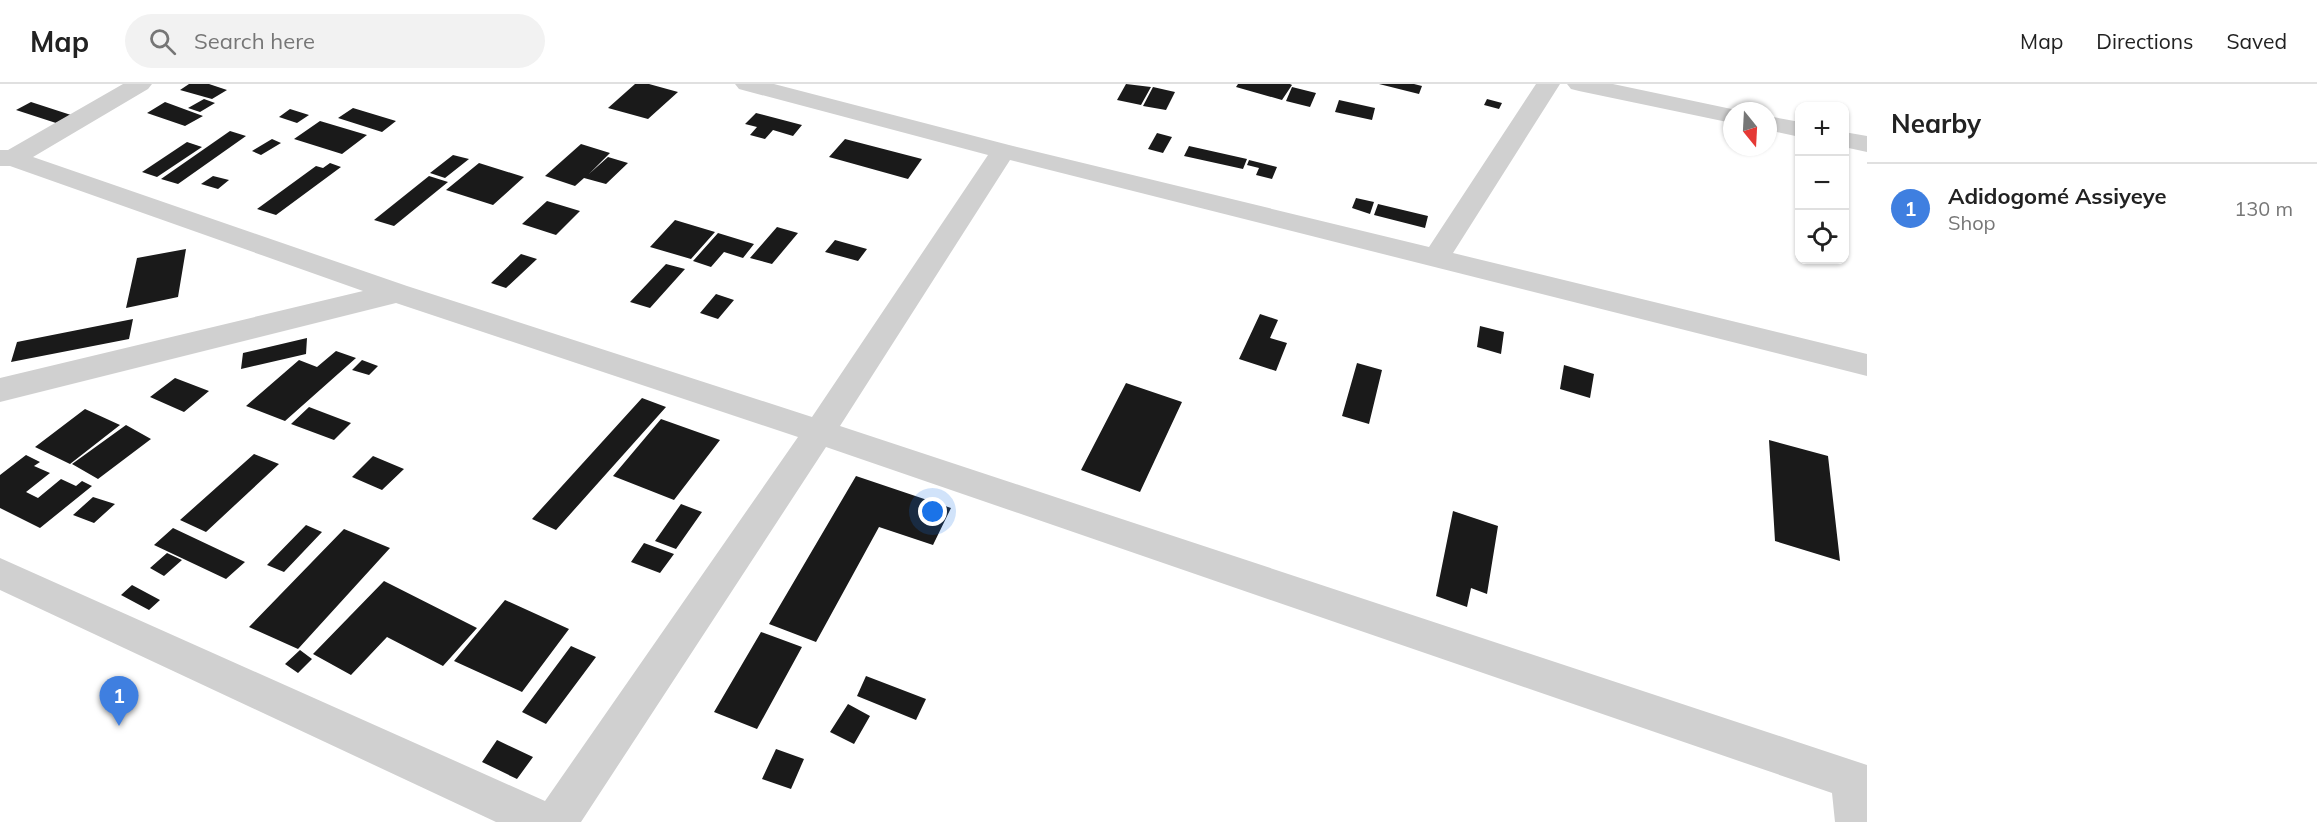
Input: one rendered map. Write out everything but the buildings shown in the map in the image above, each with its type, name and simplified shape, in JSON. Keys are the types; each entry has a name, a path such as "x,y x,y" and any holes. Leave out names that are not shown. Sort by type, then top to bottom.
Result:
{"street":[{"path":"7,158 140,84"},
{"path":"747,84 799,90 1003,151 1867,365"},
{"path":"1435,259 1548,84"},
{"path":"1579,84 1723,114"},
{"path":"1777,125 1795,129"},
{"path":"1849,140 1867,144"},
{"path":"556,822 819,432 1003,151"},
{"path":"7,158 397,293 819,432 1859,782 1856,822"},
{"path":"0,390 397,293"},
{"path":"0,573 521,817"}],"place":[{"name":"Adidogomé Assiyeye","path":"119,726"}]}
